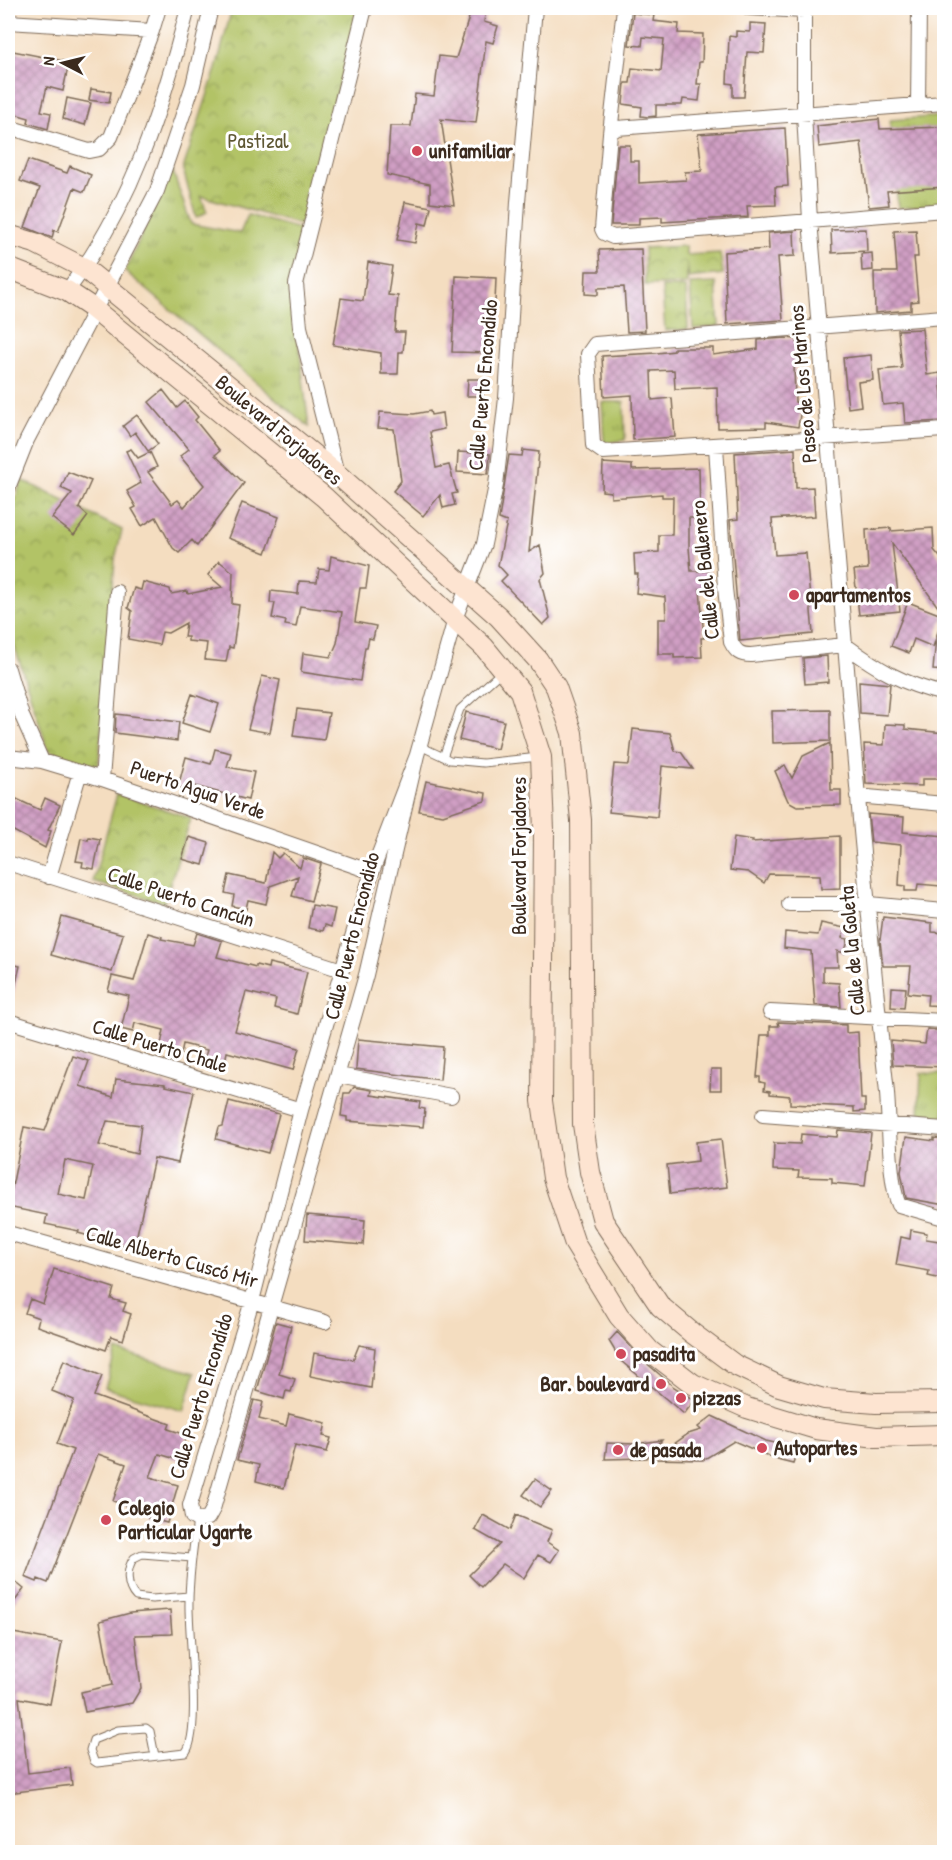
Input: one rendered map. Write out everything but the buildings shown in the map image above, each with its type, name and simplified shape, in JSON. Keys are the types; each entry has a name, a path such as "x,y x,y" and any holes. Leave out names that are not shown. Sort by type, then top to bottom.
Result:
{"main road":[{"name":"Boulevard Forjadores","path":"8,235 35,243 84,268 337,474 499,617 538,660 556,687 572,733 581,820 583,1124 590,1172 603,1221 660,1306 735,1365 778,1386 824,1399 876,1403 945,1402"},
{"name":"Boulevard Forjadores","path":"8,268 67,291 96,310 324,497 455,619 520,691 542,757 544,830 542,1101 553,1178 575,1244 620,1316 650,1351 693,1384 747,1408 816,1429 876,1437 945,1435"}],"street":[{"path":"8,127 89,151 99,148 111,137 152,32 159,8"},
{"path":"67,291 114,222 151,138 188,8"},
{"path":"8,488 27,440 157,191 193,85 211,8"},
{"path":"337,474 300,327 296,284 365,8"},
{"name":"Calle Puerto Encondido","path":"419,750 372,872 301,1110 252,1301 190,1505 192,1517 197,1520 208,1518 213,1509 369,964 419,750 455,619 484,544 502,444 518,202 536,8"},
{"path":"624,8 602,229 608,236 945,210"},
{"path":"748,8 804,9"},
{"path":"918,105 919,8"},
{"name":"Paseo de Los Marinos","path":"804,9 804,114 810,220 846,645"},
{"path":"8,22 152,32"},
{"path":"610,134 617,128 945,103"},
{"path":"945,318 595,344 590,348 588,354 593,445 599,451 716,446 945,430"},
{"name":"Calle del Ballenero","path":"716,446 725,588 731,642 735,650 741,655 752,655 846,645"},
{"path":"102,779 117,592"},
{"path":"846,645 881,671 913,687 945,694"},
{"name":"Calle de la Goleta","path":"846,645 857,796 891,1124 894,1194 899,1205 945,1218"},
{"path":"8,669 22,716 42,761"},
{"name":"Puerto Agua Verde","path":"8,757 42,761 80,772 372,872"},
{"path":"49,877 80,772"},
{"path":"857,796 945,804"},
{"name":"Calle Puerto Cancún","path":"8,863 344,964 369,964"},
{"path":"789,904 869,904 945,911"},
{"path":"770,1012 945,1021"},
{"name":"Calle Puerto Chale","path":"8,1021 301,1110"},
{"path":"338,1075 451,1096"},
{"path":"763,1115 945,1129"},
{"name":"Calle Alberto Cuscó Mir","path":"8,1233 325,1322"},
{"path":"210,1437 231,1443"}],"lane":[{"path":"443,757 451,728 460,709 503,670"},
{"path":"419,750 450,760 483,763 542,757"},
{"path":"155,1756 150,1731 146,1728 118,1730 93,1740 90,1746 94,1761 97,1763 185,1753 190,1747 193,1736 189,1596 197,1520"},
{"path":"189,1596 152,1599 136,1597 129,1586 129,1570 134,1557 142,1554 192,1558"}],"green space":[{"name":"Pastizal","path":"232,8 360,8 301,225 201,196 207,212 196,218 183,169 216,69"},
{"path":"944,116 944,205 898,208 890,120"},
{"path":"172,169 191,224 240,233 248,215 303,230 297,330 309,427 125,271"},
{"path":"686,246 686,255 720,253 723,274 689,278 687,263 687,284 645,285 644,248"},
{"path":"716,283 719,326 693,329 690,284"},
{"path":"662,287 686,287 688,329 665,331"},
{"path":"602,402 624,402 625,440 604,443"},
{"path":"22,480 122,530 115,559 98,772 48,750 8,626 8,519"},
{"path":"117,794 191,818 164,903 93,882"},
{"path":"921,1073 944,1074 944,1118 919,1116"},
{"path":"116,1350 195,1373 184,1411 105,1388"}],"place":[{"name":"unifamiliar","path":"417,151"},
{"name":"apartamentos","path":"794,595"},
{"name":"pasadita","path":"621,1354"},
{"name":"Bar. boulevard","path":"661,1384"},
{"name":"pizzas","path":"681,1398"},
{"name":"Autopartes","path":"762,1448"},
{"name":"de pasada","path":"618,1450"},
{"name":"Colegio Particular Ugarte","path":"106,1520"}]}
